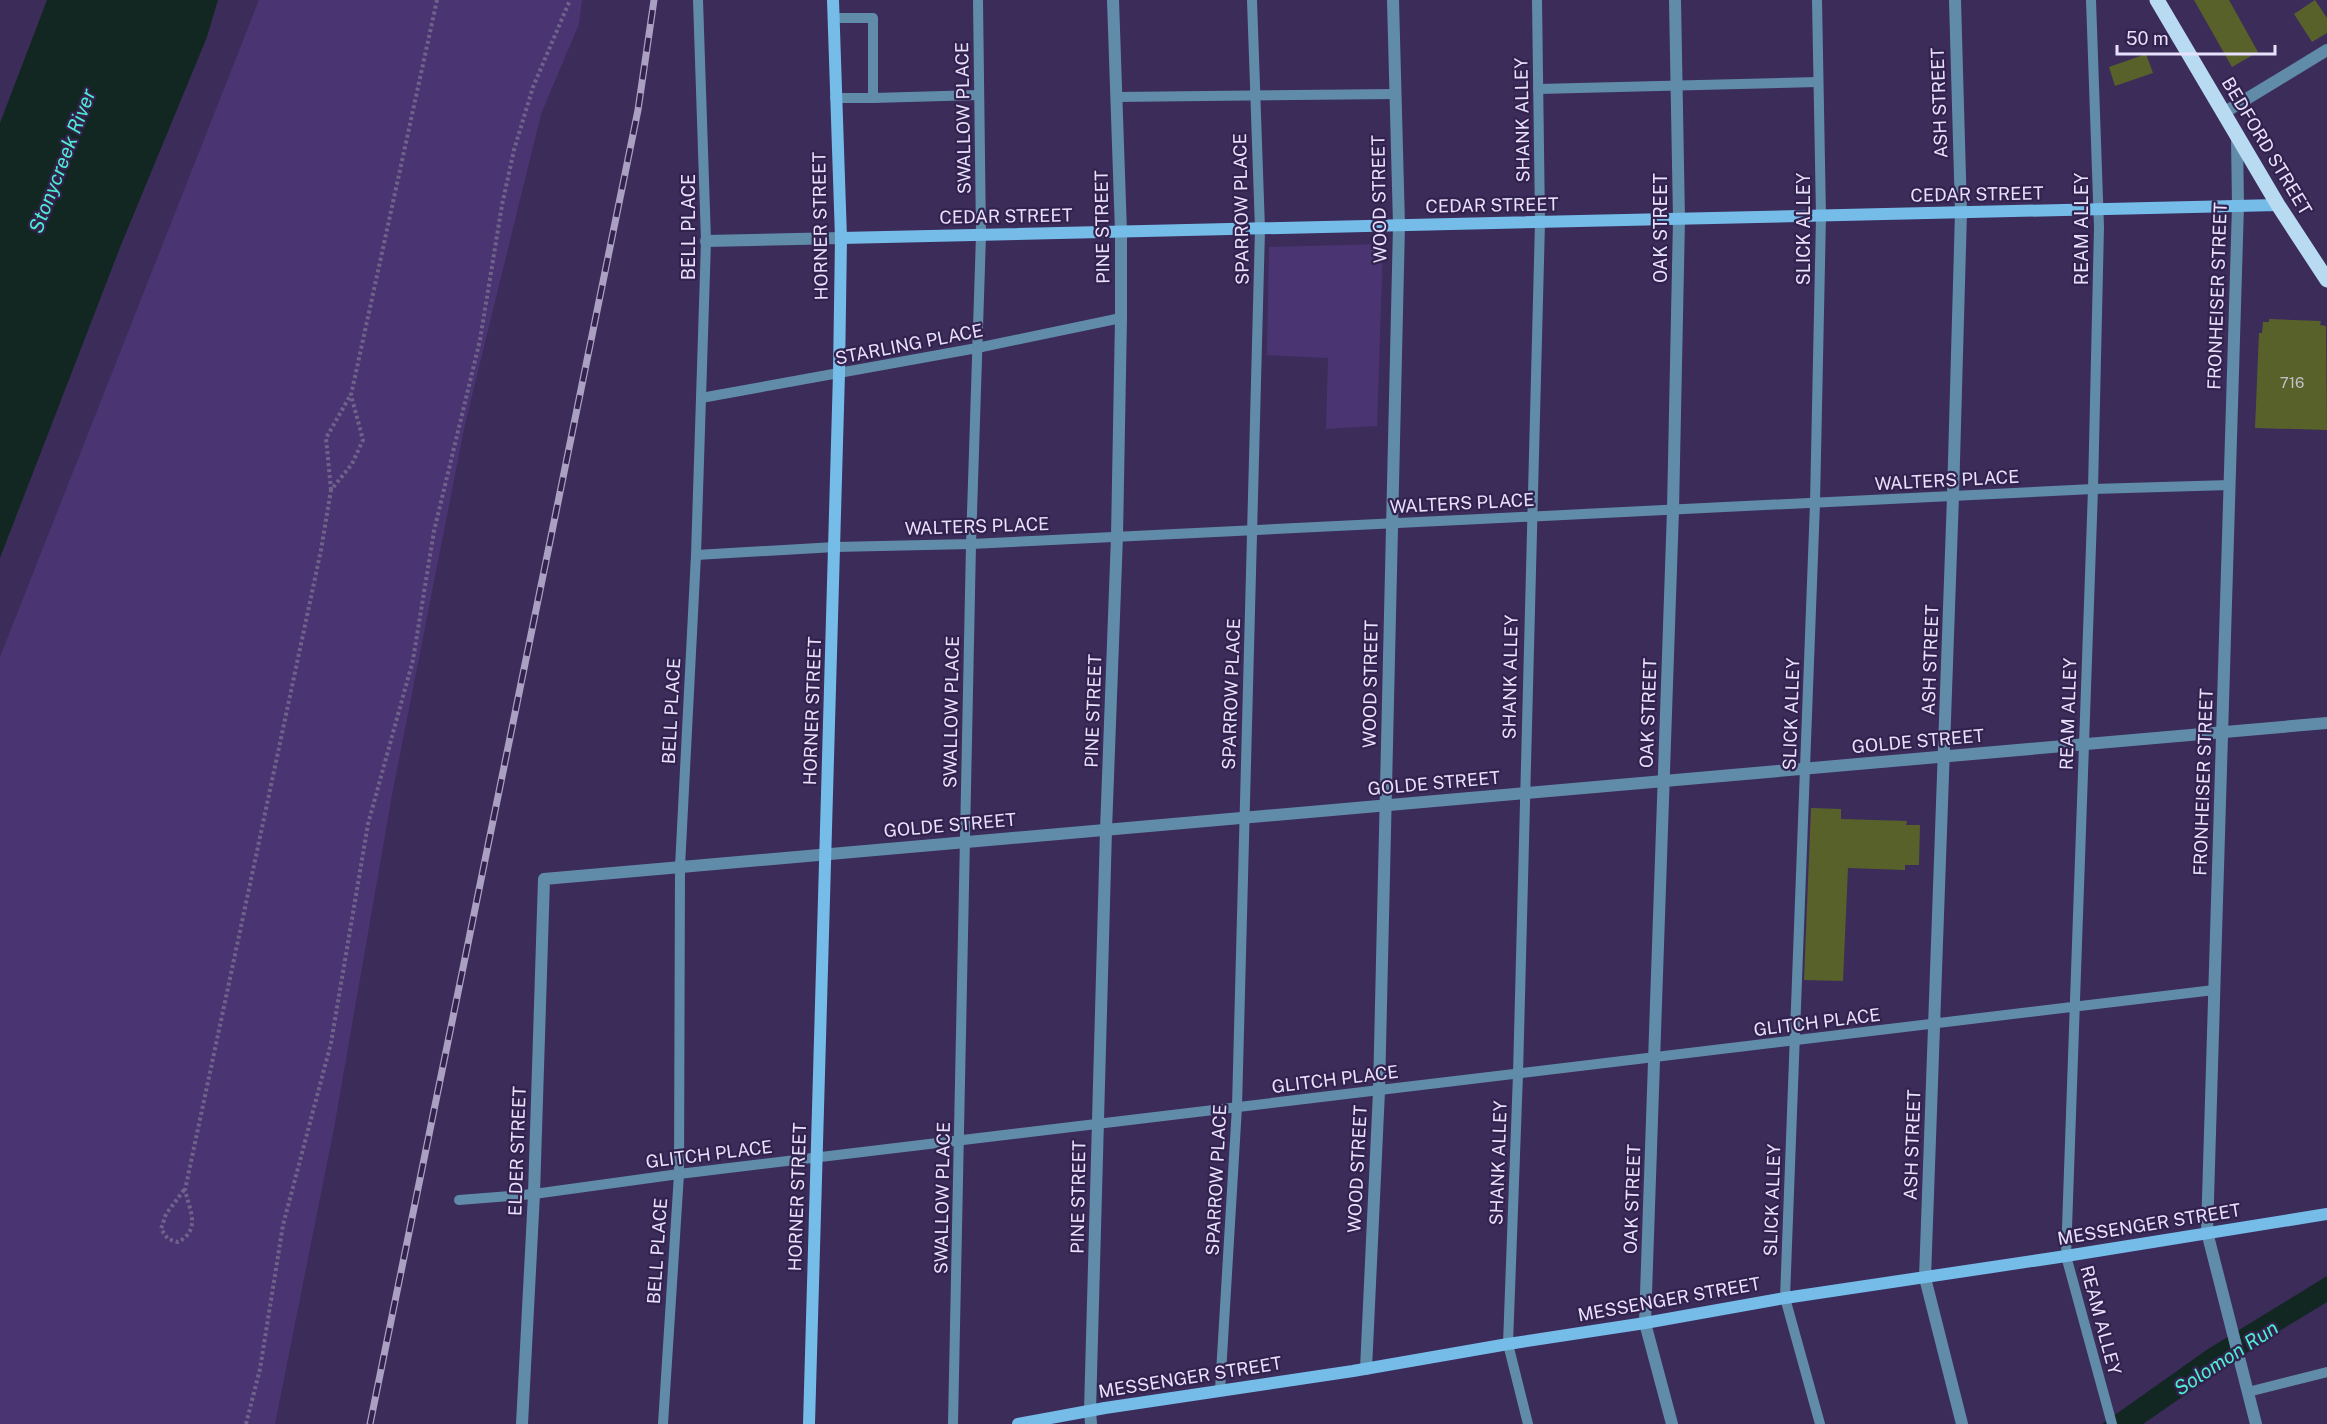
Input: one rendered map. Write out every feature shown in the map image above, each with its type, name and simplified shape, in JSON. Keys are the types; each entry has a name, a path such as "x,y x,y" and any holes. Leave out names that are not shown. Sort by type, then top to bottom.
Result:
{"main road":[{"name":"BEDFORD STREET","path":"2157,0 2278,206 2327,280"}],"street":[{"name":"HORNER STREET","path":"809,1424 839,374 841,238 833,0"},
{"name":"PINE STREET","path":"1091,1424 1106,830 1117,536 1121,318 1121,232 1113,0"},
{"name":"WOOD STREET","path":"1366,1369 1378,1090 1399,225 1393,0"},
{"name":"OAK STREET","path":"1672,1424 1645,1323 1673,510 1679,219 1675,0"},
{"name":"ASH STREET","path":"1954,0 1961,212 1925,1278 1962,1424"},
{"path":"2224,112 2327,50"},
{"name":"FRONHEISER STREET","path":"2237,135 2238,206 2207,1232 2256,1424"},
{"name":"CEDAR STREET","path":"706,242 2278,206"},
{"name":"GOLDE STREET","path":"544,879 2327,723"},
{"name":"ELDER STREET","path":"522,1424 534,1194 544,879"},
{"name":"MESSENGER STREET","path":"1018,1424 1220,1390 1366,1369 1785,1298 2327,1214"}],"lane":[{"name":"BELL PLACE","path":"663,1424 679,1174 680,867 696,555 706,242 698,0"},
{"name":"SWALLOW PLACE","path":"953,1424 971,544 981,235 978,0"},
{"name":"SPARROW PLACE","path":"1220,1390 1237,1107 1260,228 1252,0"},
{"name":"SHANK ALLEY","path":"1528,1424 1508,1344 1518,1074 1540,222 1537,0"},
{"name":"SLICK ALLEY","path":"1817,0 1821,216 1815,503 1785,1298 1820,1424"},
{"name":"REAM ALLEY","path":"2091,0 2099,209 2093,489 2066,1256 2112,1424"},
{"path":"834,18 873,18 873,98"},
{"path":"1538,89 1818,82"},
{"path":"1116,97 1396,94"},
{"path":"836,98 979,95"},
{"name":"STARLING PLACE","path":"701,398 977,348 1121,318"},
{"name":"WALTERS PLACE","path":"696,555 835,547 971,544 1253,531 2093,489 2230,485"},
{"name":"GLITCH PLACE","path":"459,1200 534,1194 679,1174 2214,990"},
{"path":"2248,1392 2327,1372"}],"path":[{"path":"184,1190 166,1214 161,1229 168,1239 178,1242 188,1237 193,1226 185,1190 321,550 331,490 326,438 351,395 369,321 437,0"},
{"path":"246,1424 260,1369 283,1225 331,1043 368,824 413,660 434,531 480,340 501,206 532,87 570,0"},
{"path":"331,490 352,464 363,440 351,395"}],"shaded area":[{"path":"259,0 582,0 579,24 541,114 465,424 392,795 334,1128 275,1424 0,1424 0,657"},
{"path":"1383,244 1377,426 1326,429 1328,358 1267,355 1269,247"}],"water":[{"name":"Stonycreek River","path":"47,0 218,0 207,37 121,245 0,558 0,123"},
{"name":"Solomon Run","path":"2327,1276 2327,1302 2271,1336 2143,1424 2102,1424 2208,1349"}],"building":[{"path":"2194,0 2229,0 2258,52 2232,67"},
{"path":"2315,0 2327,18 2327,33 2312,42 2294,14"},
{"path":"2146,54 2153,73 2115,86 2109,67"},
{"path":"2269,319 2321,321 2320,325 2326,326 2327,430 2255,428 2259,333 2262,333 2263,322 2269,322"},
{"path":"1811,808 1841,809 1841,819 1907,821 1906,825 1920,825 1919,865 1905,865 1905,870 1848,868 1843,981 1804,980"}],"railway":[{"path":"370,1424 638,110 654,0"}]}
